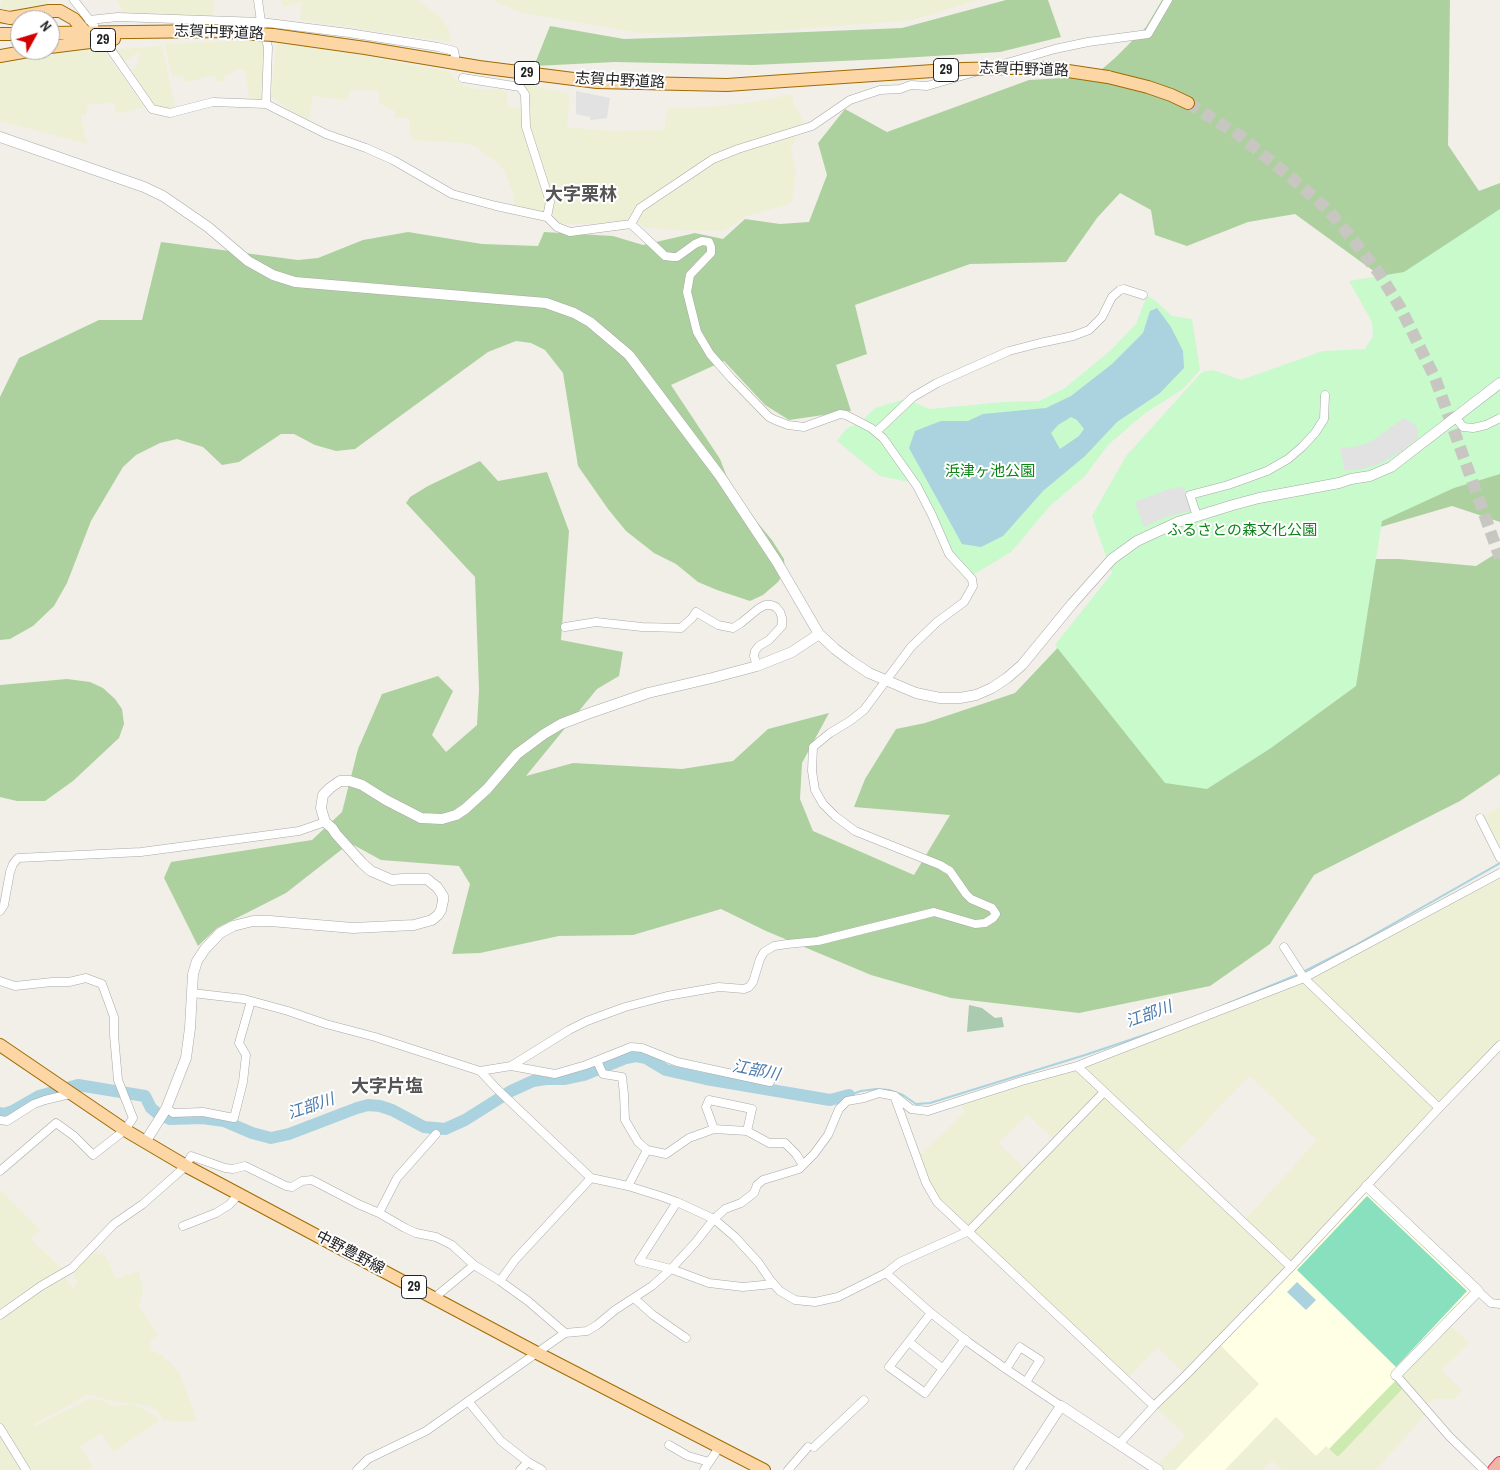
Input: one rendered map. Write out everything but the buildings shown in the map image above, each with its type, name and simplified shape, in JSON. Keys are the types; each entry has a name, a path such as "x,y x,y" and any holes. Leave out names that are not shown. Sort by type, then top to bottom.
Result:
{"highway":[{"path":"1494,1470 1500,1463"}],"main road":[{"name":"29","path":"0,16 16,17 60,11 89,26"},
{"name":"志賀中野道路","path":"60,31 89,26 156,32 258,28 273,35 479,67 597,82 727,85 963,69 1048,68 1108,76 1156,90 1188,103"},
{"name":"29","path":"60,46 156,32"},
{"name":"中野豊野線","path":"0,1045 125,1130 186,1166 537,1353 764,1470"}],"street":[{"path":"74,0 89,26 118,17 348,33 438,47 454,51 456,56"},
{"path":"258,0 258,28 268,47 266,104"},
{"path":"631,224 640,208 713,159 738,149 812,126 850,100 880,90 926,86 1041,52 1088,42 1148,34 1168,0"},
{"path":"109,47 152,109 170,112 214,102 266,104 326,134 393,160 452,194 547,217 557,227 570,232 631,224"},
{"path":"463,78 520,87 525,94 526,127 550,202 547,217"},
{"path":"0,137 144,186 163,196 208,227 248,261 273,275 294,282 494,297 546,303 574,313 590,322 629,355 714,469 777,562 819,634 835,649 869,672 916,693 940,698 960,698 976,695 1008,678 1022,666 1072,604 1112,559 1138,541 1178,522 1197,516 1259,498 1370,476 1391,467 1500,383"},
{"path":"511,1066 569,1030 625,1006 719,987 744,989 750,987 764,952 774,946 818,941 934,912 975,924 985,922 996,914 992,908 971,899 950,871 940,865 855,831 823,804 815,790 812,772 813,747 864,710 911,647 937,622 964,602 973,586 972,578 949,554 917,486 888,445 876,432 846,415 840,414 804,427 788,425 769,416 710,354 697,332 687,292 690,275 710,253 711,247 709,242 702,241 695,244 673,258 665,256 631,224"},
{"path":"876,432 913,397 937,383 1009,352 1040,342 1073,336 1089,330 1102,317 1112,297 1120,290 1143,296"},
{"path":"1197,516 1190,495 1228,485 1267,471 1288,459 1302,447 1315,433 1324,419 1325,395"},
{"path":"1456,418 1463,428 1486,425 1500,418"},
{"path":"565,627 596,622 642,627 681,628 696,612 718,625 733,628 765,605 771,605 780,612 782,626 755,651 754,656 757,666"},
{"path":"145,1142 166,1109 186,1058 193,974 205,948 220,933 242,923 254,921 353,928 401,926 427,922 438,915 443,896 437,887 427,879 392,880 371,871 325,822 321,808 323,795 330,788 340,781 362,785 386,800 422,818 442,819 456,815 487,788 517,754 561,724 648,693 757,666 792,652 819,634"},
{"path":"1480,818 1500,858"},
{"path":"0,911 4,905 10,872 18,858 141,852 298,831 325,822"},
{"path":"357,1470 368,1459 426,1431 565,1333 587,1330 597,1325 615,1310 652,1286 695,1243 714,1219 725,1209 741,1203 754,1192 763,1180 799,1169 823,1143 839,1109 847,1101 879,1093 895,1096 911,1109 928,1111 1022,1081 1077,1066 1303,978 1500,873"},
{"path":"1284,947 1303,978 1439,1108"},
{"path":"0,981 15,986 69,982 86,978 102,984 114,1017 118,1080 133,1118 125,1130 93,1155 74,1136 56,1122 0,1171"},
{"path":"192,993 244,999 480,1070 511,1066 555,1074 586,1065 631,1047 642,1048 677,1062 770,1082"},
{"path":"166,1109 174,1113 203,1112 234,1118 243,1082 246,1055 240,1043 251,1001"},
{"path":"1119,1444 1291,1267 1500,1045"},
{"path":"597,1061 603,1074 622,1077 625,1120 638,1142 647,1150 666,1154 689,1138 714,1129 747,1131 769,1143 785,1143 796,1154 803,1165"},
{"path":"1077,1066 1291,1267"},
{"path":"480,1070 498,1090 591,1178 628,1186 677,1202 714,1219 735,1237 758,1262 780,1291 796,1300 815,1302 838,1297 886,1273 900,1262 969,1231 1104,1092"},
{"path":"0,1120 7,1121 34,1104 70,1094"},
{"path":"895,1096 926,1183 937,1202 1154,1406"},
{"path":"714,1129 706,1107 709,1100 752,1109 747,1131"},
{"path":"379,1212 397,1178 436,1134"},
{"path":"628,1186 647,1150"},
{"path":"0,1315 41,1286 72,1268 114,1224 143,1204 186,1166 191,1156 225,1168 233,1169 245,1166 286,1186 292,1187 302,1181 312,1180 358,1204 379,1212 405,1228 416,1233 436,1237 452,1245 474,1265 528,1301 565,1333"},
{"path":"500,1281 515,1260 591,1178"},
{"path":"1367,1186 1491,1303 1500,1304"},
{"path":"183,1226 216,1213 229,1205 239,1194"},
{"path":"677,1202 639,1261 670,1269 709,1283 743,1287 773,1284"},
{"path":"434,1298 474,1265"},
{"path":"886,1273 931,1312 1006,1369 1158,1470"},
{"path":"1478,1291 1396,1375 1449,1436 1484,1470"},
{"path":"634,1298 653,1315 686,1338"},
{"path":"931,1312 889,1367 924,1393 965,1339"},
{"path":"909,1342 943,1369"},
{"path":"1006,1369 1020,1347 1040,1360 1026,1382"},
{"path":"788,1470 864,1400"},
{"path":"468,1401 501,1441 528,1462 542,1470"},
{"path":"1019,1470 1061,1406"},
{"path":"0,1428 26,1470"},
{"path":"669,1445 688,1456 709,1462"},
{"path":"704,1470 720,1446"},
{"path":"520,1470 528,1462"}],"shaded area":[{"path":"3,0 47,0 49,2 24,10 10,10 10,12 1,11 0,4"},
{"path":"117,0 214,0 212,18 124,14"},
{"path":"281,0 417,0 439,16 449,29 451,42 300,20 302,2 283,7"},
{"path":"492,0 978,0 913,20 748,33 640,33 519,12"},
{"path":"262,40 266,50 264,100 250,101 244,69 225,76 224,81 216,81 216,75 185,82 182,76 173,77 164,44"},
{"path":"277,40 447,71 463,86 477,89 501,89 507,93 508,108 524,107 528,141 535,167 549,200 544,213 514,207 514,196 504,171 496,161 488,157 476,146 462,143 411,140 409,118 395,118 394,110 379,104 379,91 351,90 347,100 313,96 309,122 271,97"},
{"path":"101,45 144,107 117,114 114,103 88,104 86,115 81,115 87,144 0,121 0,62 10,60 60,60 60,50"},
{"path":"162,46 175,108 169,110 159,109 154,105 132,71 138,64 139,52 123,62 114,49"},
{"path":"523,83 570,94 567,127 612,131 664,130 668,108 747,103 793,94 793,103 804,122 791,148 796,172 792,203 747,216 724,231 672,230 645,227 633,222 560,224 553,219 552,203 527,125 528,99"},
{"path":"576,91 610,98 607,118 590,120 590,117 576,114"},
{"path":"1404,418 1416,425 1418,438 1402,451 1381,463 1363,469 1345,471 1340,448 1355,447 1369,443"},
{"path":"1184,487 1192,511 1161,519 1144,527 1135,502 1169,489"},
{"path":"1500,806 1500,853 1480,818"},
{"path":"1500,873 1500,1045 1218,1343 1259,1384 1175,1470 1158,1470 1155,1468 1185,1435 1154,1406 1186,1375 1158,1347 1126,1380 937,1202 917,1158 965,1111 957,1102 1077,1066 1304,978","holes":["1250,1076 1317,1140 1243,1222 1172,1156","1027,1115 1056,1141 1027,1171 998,1143"]},
{"path":"969,1005 982,1008 995,1018 1002,1017 1004,1027 967,1032"},
{"path":"1367,1186 1478,1291 1397,1375 1406,1385 1338,1457 1316,1456 1276,1417 1225,1470 1175,1470 1259,1384 1218,1343"},
{"path":"0,1190 40,1230 30,1239 63,1269 0,1309"},
{"path":"90,1253 105,1255 116,1279 139,1271 143,1293 139,1307 158,1334 150,1342 151,1350 162,1355 180,1373 197,1421 163,1420 158,1411 149,1406 111,1401 90,1394 34,1424 33,1427 89,1399 102,1400 113,1406 133,1404 156,1416 159,1421 114,1452 101,1433 80,1446 93,1467 89,1470 30,1470 0,1423 0,1318 63,1275 73,1289 77,1283 73,1269"},
{"path":"1447,1322 1469,1343 1441,1370 1462,1390 1454,1399 1434,1399 1425,1408 1428,1412 1376,1470 1282,1470 1272,1461 1263,1470 1225,1470 1276,1417 1316,1456 1326,1446 1338,1457 1405,1385 1396,1375"},
{"path":"0,1431 24,1470 0,1470"}],"green space":[{"path":"1006,0 1048,0 1061,37 1000,52 885,59 753,65 615,62 534,66 550,26 624,39 902,28"},
{"path":"1162,0 1450,0 1448,145 1479,191 1500,183 1500,232 1386,280 1295,214 1248,222 1187,246 1155,235 1151,210 1120,193 1097,218 1066,262 970,264 855,305 867,354 836,365 851,411 789,420 765,405 724,361 671,385 720,459 727,477 742,501 784,559 785,571 778,582 763,595 750,601 698,582 676,564 654,553 626,531 578,466 563,373 545,350 531,343 516,341 488,352 355,449 336,451 315,445 294,434 281,434 239,462 222,465 203,447 177,439 160,443 136,455 123,467 91,521 67,583 54,606 33,626 10,639 0,640 0,397 19,358 99,320 142,320 161,242 298,260 318,258 363,240 408,232 482,244 538,246 544,232 613,236 643,245 695,233 723,239 745,219 780,224 809,222 827,175 818,143 845,109 887,132 1029,80 1063,78 1101,70 1146,27"},
{"name":"ふるさとの森文化公園","path":"1500,209 1500,474 1454,488 1382,521 1356,686 1271,748 1207,789 1165,783 1055,645 1112,573 1092,516 1126,456 1202,372 1213,370 1241,380 1323,351 1365,349 1373,336 1372,322 1349,281 1404,272"},
{"name":"浜津ヶ池公園","path":"1147,296 1172,316 1192,319 1200,370 1183,389 1144,414 1108,445 1085,476 1050,506 1011,552 973,575 951,552 919,484 880,476 837,441 846,429 862,421 875,408 905,399 930,409 1003,402 1039,401 1065,388 1110,351 1136,324"},
{"path":"480,461 498,481 547,472 569,531 561,640 623,652 619,676 597,689 526,776 573,763 682,769 733,761 768,729 829,713 802,763 800,799 813,831 914,875 950,815 854,807 865,779 896,729 925,723 1015,693 1133,568 1341,559 1399,559 1476,566 1500,551 1500,774 1460,801 1314,875 1270,944 1210,986 1079,1013 951,998 871,975 766,931 721,909 633,935 559,936 480,953 452,954 470,884 459,866 381,860 350,843 286,893 217,928 198,946 164,878 171,862 312,840 342,812 358,749 382,694 438,676 453,691 432,735 446,752 477,725 479,690 475,577 406,503 410,497 428,486"},
{"path":"1500,461 1500,522 1452,506 1360,533 1366,490"},
{"path":"67,679 90,682 103,688 115,699 122,709 124,724 119,738 73,781 45,801 17,801 0,797 0,685"},
{"path":"1367,1196 1467,1291 1396,1367 1297,1270"},
{"path":"1399,1377 1406,1385 1338,1457 1329,1449"}],"water":[{"name":"浜津ヶ池公園","path":"1157,308 1171,327 1183,351 1184,368 1160,393 1117,422 1085,456 1043,491 1003,536 981,547 962,544 909,448 915,431 941,421 968,421 983,414 1046,408 1071,396 1112,364 1143,333 1150,311","holes":["1071,417 1077,420 1084,429 1079,436 1060,449 1051,433 1058,425"]},
{"path":"1297,1282 1316,1300 1306,1310 1287,1292"}],"waterway":[{"name":"江部川","path":"1303,972 1354,946 1500,863"},
{"name":"江部川","path":"1222,1006 1299,974"},
{"name":"江部川","path":"849,1095 876,1089 889,1090 903,1095 916,1104 930,1103 1174,1025"},
{"name":"江部川","path":"0,1113 4,1114 13,1111 39,1096 78,1085 145,1096 151,1108 170,1119 202,1118 224,1121 252,1133 271,1138 289,1134 368,1105 392,1110 424,1127 445,1129 465,1120 511,1091 533,1081 565,1079 584,1075 626,1058 636,1056 646,1058 666,1070 706,1079 830,1100 849,1095"}],"tunnel":[{"path":"1188,103 1239,135 1300,185 1329,211 1379,273 1400,307 1435,378 1500,558"}],"district":[{"name":"大字栗林","path":"581,195"},
{"name":"大字片塩","path":"387,1087"}]}
